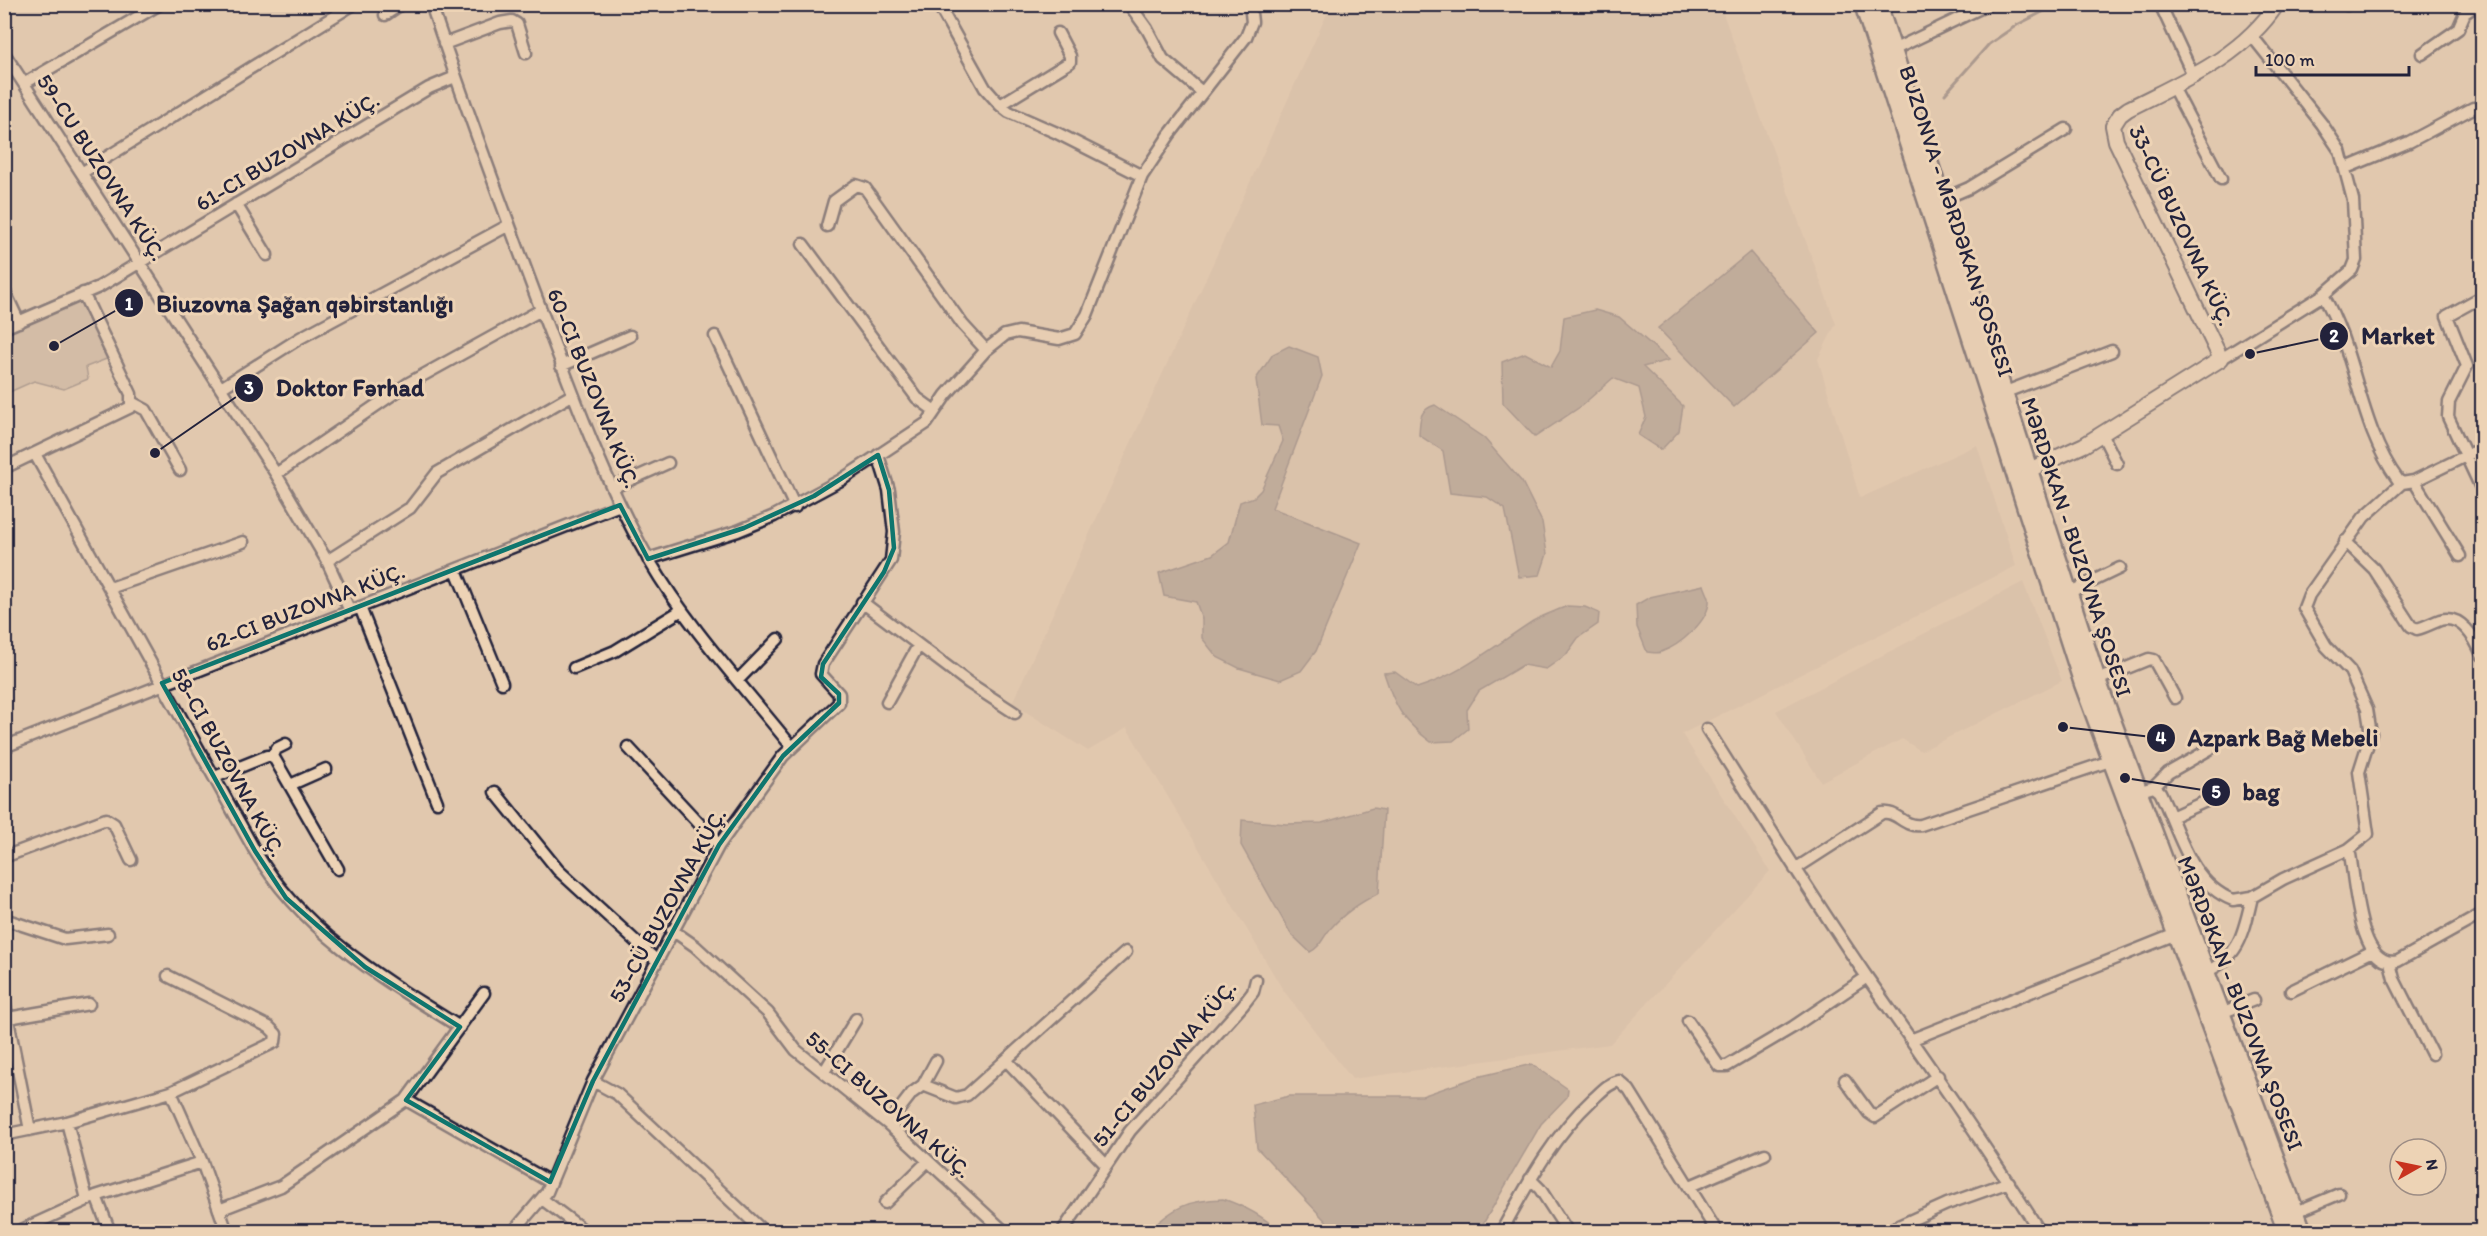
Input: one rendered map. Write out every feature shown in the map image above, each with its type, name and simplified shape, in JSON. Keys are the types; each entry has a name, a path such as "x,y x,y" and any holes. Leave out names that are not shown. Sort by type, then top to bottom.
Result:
{"main road":[{"name":"BUZONVA - MƏRDƏKAN ŞOSSESI","path":"1863,4 2014,476 2110,761 2287,1232"},
{"name":"MƏRDƏKAN - BUZOVNA ŞOSESI","path":"1878,4 2027,471 2097,680 2303,1232"}],"street":[{"path":"25,83 160,4"},
{"path":"83,172 354,4"},
{"path":"385,15 401,4"},
{"path":"431,4 561,366 620,505 648,559 682,610 792,747"},
{"path":"938,4 985,88 1000,105 1009,112 1057,133 1142,176"},
{"path":"1129,4 1147,29 1163,59 1202,92"},
{"path":"648,559 738,531 795,507 923,426 946,395 986,350 1011,333 1028,333 1059,339 1076,334 1087,315 1142,176 1250,29 1250,4"},
{"path":"1893,50 1989,4"},
{"path":"2160,4 2194,77"},
{"name":"33-CÜ BUZOVNA KÜÇ.","path":"2027,471 2063,456 2102,434 2221,360 2113,133 2113,126 2120,115 2194,77 2221,60 2252,36 2277,4"},
{"path":"2422,54 2458,29 2465,13 2478,4"},
{"path":"444,44 500,23 512,21 517,24 526,53"},
{"path":"1000,105 1070,62 1070,56 1058,33"},
{"path":"2221,360 2324,295 2352,270 2356,260 2353,200 2346,168 2333,138 2252,36"},
{"name":"59-CU BUZOVNA KÜÇ.","path":"4,53 276,474 355,609 437,802"},
{"name":"61-CI BUZOVNA KÜÇ.","path":"4,328 84,293 140,262 429,88 455,76"},
{"path":"2173,87 2221,179"},
{"path":"2346,168 2409,142 2473,108"},
{"path":"1941,200 1969,188 2066,129"},
{"path":"827,226 834,201 856,185 865,188 963,325 986,350"},
{"path":"236,204 267,255"},
{"path":"221,388 300,338 509,225"},
{"path":"803,244 917,398 935,411"},
{"path":"4,290 18,322"},
{"path":"84,293 133,403 146,410 180,470"},
{"path":"2324,295 2333,311 2351,359 2379,449 2403,483"},
{"path":"2476,300 2447,316 2466,358 2466,372 2447,408 2450,424 2482,490"},
{"path":"276,474 409,383 542,310"},
{"path":"561,366 630,336"},
{"path":"715,336 795,507"},
{"path":"2003,393 2112,351"},
{"path":"327,561 410,508 437,473 572,394"},
{"path":"4,468 123,413 133,403"},
{"path":"2102,434 2117,464"},
{"path":"2154,787 2160,792 2192,862 2208,884 2233,900 2252,897 2283,879 2349,849 2365,839 2368,834 2359,772 2371,734 2370,720 2350,671 2326,646 2304,608 2309,595 2364,517 2403,483 2414,481 2482,448"},
{"name":"58-CI BUZOVNA KÜÇ.","path":"35,454 266,870 301,913 365,967 459,1027"},
{"name":"53-CÜ BUZOVNA KÜÇ.","path":"513,1232 542,1199 593,1081 719,845 773,768 839,703 839,694 824,679 822,668 826,657 884,572 894,548 889,490 878,455"},
{"path":"612,488 668,463"},
{"path":"2414,481 2460,556"},
{"name":"62-CI BUZOVNA KÜÇ.","path":"4,747 620,505"},
{"path":"110,588 243,542"},
{"path":"2345,542 2373,568 2411,626 2417,629 2440,620 2454,620 2466,628 2481,649"},
{"path":"2068,593 2120,568"},
{"path":"456,570 502,683"},
{"path":"862,602 918,646 1015,713"},
{"path":"574,668 615,651 682,610"},
{"path":"738,680 778,639"},
{"path":"887,702 918,646"},
{"path":"2097,680 2149,659 2158,665 2175,698"},
{"path":"1707,729 1867,977 1913,1039 2040,1232"},
{"path":"273,756 276,749 286,744"},
{"path":"628,747 719,845"},
{"path":"2137,792 2154,787 2168,773 2210,749"},
{"path":"215,777 267,756 273,756"},
{"path":"273,756 338,869"},
{"path":"1796,869 1882,813 1893,814 1909,825 1921,825 2110,761"},
{"path":"290,784 326,769"},
{"path":"495,792 558,870 656,960"},
{"path":"2171,817 2215,797"},
{"path":"4,856 106,819 114,824 130,860"},
{"path":"2349,849 2357,907 2373,951 2390,963 2394,979 2432,1054"},
{"path":"2205,972 2222,965 2231,956 2246,924 2252,897"},
{"path":"2390,963 2482,914"},
{"path":"4,919 65,939 108,934"},
{"name":"55-CI BUZOVNA KÜÇ.","path":"672,930 695,946 768,1013 790,1044 888,1124 1005,1232"},
{"path":"1913,1039 2176,934"},
{"path":"2291,991 2373,951"},
{"path":"923,1085 962,1098 1126,952"},
{"path":"4,1135 68,1122 171,1092 272,1044 276,1039 274,1031 269,1027 168,976"},
{"path":"1688,1021 1719,1066 1727,1066 1793,1027 1867,977"},
{"name":"51-CI BUZOVNA KÜÇ.","path":"1062,1232 1105,1164 1151,1105 1244,1005 1256,980"},
{"path":"219,1210 281,1186 406,1100 484,993"},
{"path":"4,1000 30,1130"},
{"path":"2220,1013 2254,1000"},
{"path":"8,1018 89,1004"},
{"path":"824,1072 856,1019"},
{"path":"1006,1060 1105,1164"},
{"path":"888,1124 912,1093 923,1085 936,1061"},
{"path":"1845,1080 1869,1113 1875,1117 1938,1076"},
{"path":"593,1081 617,1094 764,1232"},
{"path":"1501,1232 1530,1179 1567,1124 1609,1084 1619,1081 1629,1090 1717,1232"},
{"path":"171,1092 202,1162 227,1232"},
{"path":"406,1100 550,1182"},
{"path":"68,1122 92,1198 110,1232"},
{"path":"1690,1186 1765,1154"},
{"path":"17,1232 92,1198 202,1162"},
{"path":"885,1203 927,1162"},
{"path":"1530,1179 1540,1189 1568,1232"},
{"path":"1885,1232 1947,1204 2008,1182"},
{"path":"2296,1212 2339,1194"},
{"path":"542,1199 586,1232"}],"highlighted area":[{"path":"878,455 889,490 894,548 884,572 823,664 821,677 839,694 839,703 783,756 719,845 593,1081 550,1182 406,1100 460,1027 365,967 286,898 255,851 162,683 620,505 648,559 744,528 814,496"}],"shaded area":[{"path":"1331,5 1720,5 1836,324 1818,359 1860,498 1977,445 2016,566 1682,734 1770,871 1610,1044 1352,1079 1283,990 1127,728 1088,751 1012,703"},
{"path":"1750,252 1819,333 1734,407 1658,328"},
{"path":"80,301 109,358 86,367 88,379 64,389 34,381 5,394 5,334"},
{"path":"1595,310 1619,317 1669,360 1643,367 1683,406 1679,431 1661,450 1638,435 1646,417 1639,388 1613,378 1580,407 1535,437 1503,403 1502,362 1525,353 1551,367 1560,351 1564,317"},
{"path":"1289,346 1318,357 1322,376 1272,508 1361,543 1316,651 1301,671 1280,680 1239,668 1217,657 1202,638 1202,619 1196,602 1164,596 1159,573 1212,555 1229,542 1240,502 1254,497 1261,490 1283,441 1278,426 1262,425 1256,379 1273,354"},
{"path":"1435,405 1484,438 1522,482 1542,522 1547,554 1540,575 1519,577 1505,509 1487,497 1450,493 1443,451 1419,435 1423,412"},
{"path":"2023,582 2062,681 1921,751 1902,739 1821,782 1776,711"},
{"path":"1704,585 1709,598 1708,606 1699,623 1685,638 1668,649 1658,653 1647,652 1637,627 1636,605 1650,597"},
{"path":"1567,606 1585,607 1599,613 1598,624 1578,638 1566,655 1546,669 1523,665 1479,691 1467,710 1468,729 1453,741 1431,742 1413,727 1396,704 1384,673 1395,672 1417,688 1449,675 1533,621"},
{"path":"1373,808 1384,810 1379,893 1342,917 1310,952 1291,934 1241,845 1242,820 1286,824 1322,823"},
{"path":"1532,1064 1568,1089 1567,1097 1541,1124 1479,1231 1335,1231 1257,1148 1253,1105 1289,1096 1422,1096 1477,1077"},
{"path":"1223,1199 1253,1212 1279,1231 1149,1231 1182,1206 1200,1201"}],"waterway":[{"path":"1945,94 1989,44 2017,25 2058,4"}],"place":[{"name":"Biuzovna Şağan qəbirstanlığı","path":"54,346"},
{"name":"Market","path":"2250,354"},
{"name":"Doktor Fərhad","path":"155,453"},
{"name":"Azpark Bağ Mebeli","path":"2063,727"},
{"name":"bag","path":"2125,778"}]}
